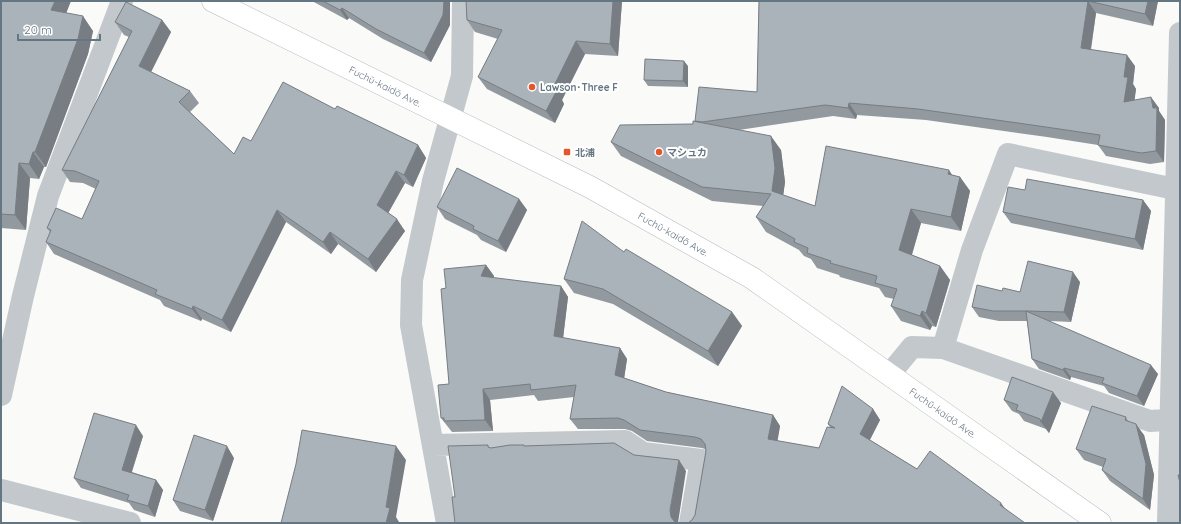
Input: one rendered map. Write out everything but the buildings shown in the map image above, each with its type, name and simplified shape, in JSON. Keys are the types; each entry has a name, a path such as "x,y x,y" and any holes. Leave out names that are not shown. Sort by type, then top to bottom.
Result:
{"main road":[{"name":"Fuchū-kaidō Ave.","path":"213,1 590,187 752,278 1100,523"}],"street":[{"path":"1,396 48,196 122,1"},
{"path":"447,523 411,325 412,280 433,181 462,76 463,1"},
{"path":"1168,523 1176,420 1177,263 1175,189 1180,33"},
{"path":"943,348 972,250 1008,154 1175,189"},
{"path":"889,375 912,347 943,348 1150,421 1176,420"},
{"path":"433,445 625,441 643,453 701,460 690,523"},
{"path":"1,490 130,523"}],"place":[{"name":"Lawson･Three F","path":"532,87"},
{"name":"北浦","path":"567,152"},
{"name":"マシュカ","path":"659,152"}]}
